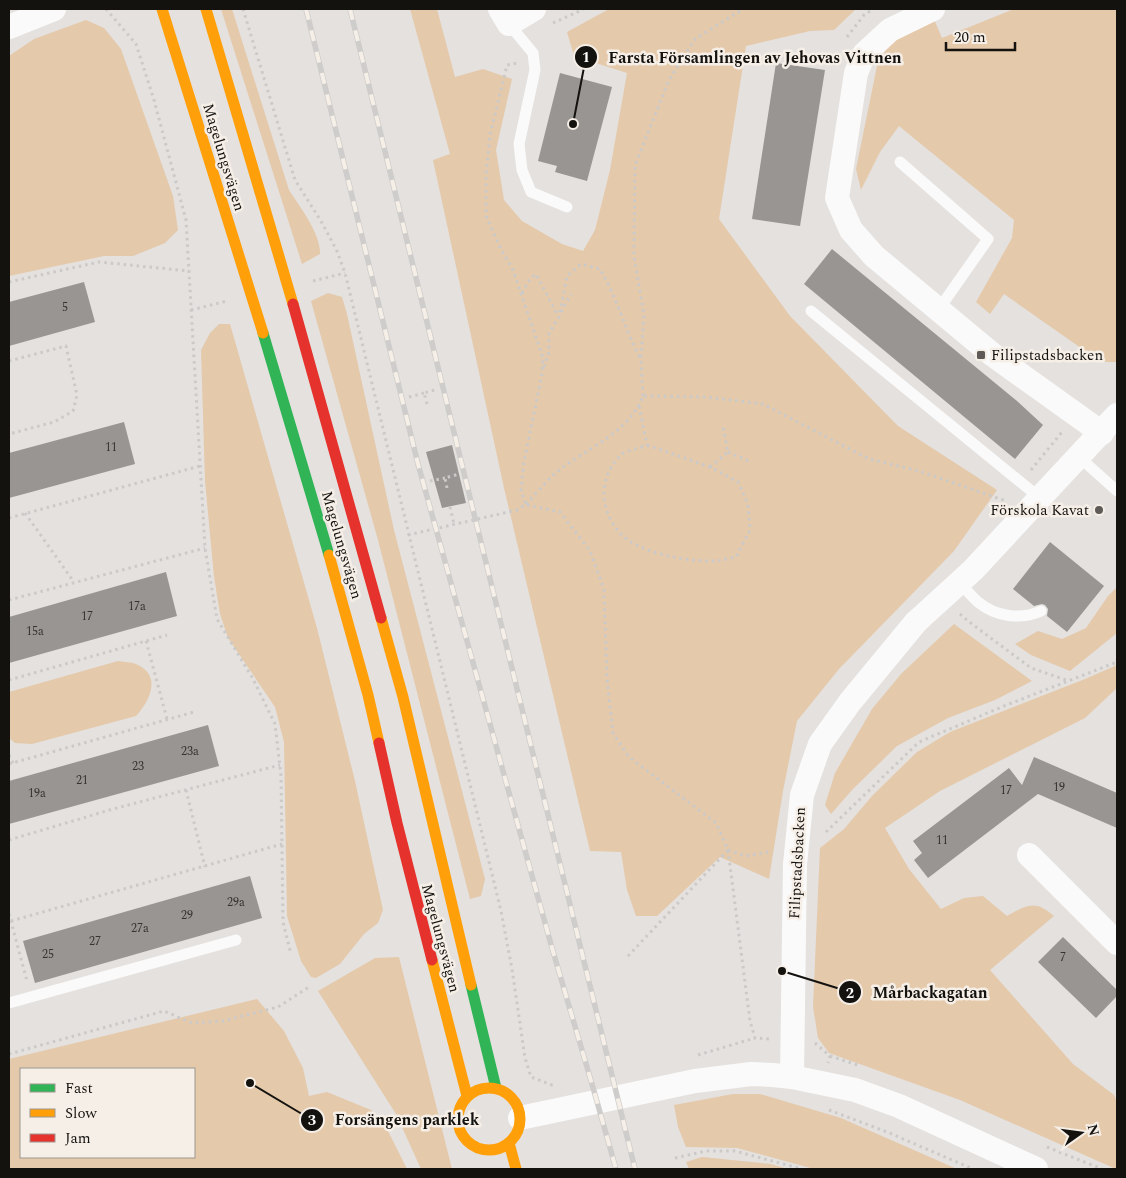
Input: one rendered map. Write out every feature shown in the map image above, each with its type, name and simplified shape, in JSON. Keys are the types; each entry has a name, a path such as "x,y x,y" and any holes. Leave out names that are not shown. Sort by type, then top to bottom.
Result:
{"main road":[{"name":"Magelungsvägen","path":"162,9 282,392 331,560 368,695 397,824 467,1096"},
{"name":"Magelungsvägen","path":"206,9 271,229 403,697 496,1088"},
{"path":"496,1088 506,1092 513,1099 518,1108 519,1127 516,1136 510,1143 487,1155 470,1143 460,1129 459,1112 467,1096 481,1089 496,1088"},
{"path":"510,1143 516,1169"}],"street":[{"path":"9,27 54,9"},
{"path":"504,16 534,9"},
{"path":"933,9 890,30 864,54 856,73 837,198 851,230 874,256 993,355 1102,433"},
{"name":"Filipstadsbacken","path":"792,1077 795,864 802,795 820,744 850,702 916,622 973,570 1117,415"},
{"path":"1028,855 1117,943"},
{"path":"520,1118 695,1081 751,1074 792,1077 855,1090 899,1106 1036,1169"}],"lane":[{"path":"504,16 533,53 535,70 519,144 522,170 531,192 567,207"},
{"path":"900,162 988,239 939,310"},
{"path":"811,311 1040,498"},
{"path":"1079,457 1117,491"},
{"path":"952,590 1004,616 1028,616 1041,611"},
{"path":"9,1003 236,940"}],"path":[{"path":"106,9 136,44 151,91 186,220 205,548 217,619 253,679 276,724 280,765 283,922 291,954"},
{"path":"243,9 295,180 321,221 345,274 501,911 512,969 525,1058 530,1077 552,1085"},
{"path":"552,24 584,9"},
{"path":"408,535 517,510 526,504 558,471 622,427 639,406 643,396 641,360 644,315 634,256 635,165 668,80 695,38 743,9"},
{"path":"533,53 523,61 506,65 490,135 486,175 486,216 500,248 513,270 522,294 543,358 542,374"},
{"path":"9,282 99,262 189,271"},
{"path":"559,317 567,276 581,264 600,269 609,284 630,340 641,360"},
{"path":"313,281 345,274"},
{"path":"522,294 530,279 536,274 559,317"},
{"path":"526,504 521,491 524,462 542,374 549,352 549,333 571,294"},
{"path":"191,310 228,301"},
{"path":"9,361 66,346 77,395 73,410 54,422 9,434"},
{"path":"409,397 438,389"},
{"path":"424,393 427,404"},
{"path":"643,396 706,397 763,404 869,459 919,471 1005,501 1022,518"},
{"path":"639,406 647,445"},
{"path":"723,427 728,452"},
{"path":"647,445 710,467 738,482 748,504 750,530 736,557 719,561 693,561 662,554 637,545 620,533 606,510 603,492 608,473 623,454 647,445"},
{"path":"710,467 728,452"},
{"path":"728,452 751,462"},
{"path":"9,518 200,466"},
{"path":"430,481 459,474"},
{"path":"445,478 447,488"},
{"path":"526,504 560,512 590,551 604,589 607,679 613,733 629,757 716,823 728,850 746,856 768,852"},
{"path":"450,507 454,524"},
{"path":"25,514 74,582"},
{"path":"9,600 205,548"},
{"path":"952,590 968,621 1031,668 1069,681"},
{"path":"9,680 167,634"},
{"path":"146,641 167,719"},
{"path":"826,832 919,742 1004,706 1117,662"},
{"path":"9,755 11,764 194,712"},
{"path":"9,840 280,765"},
{"path":"186,790 205,867"},
{"path":"10,921 282,844"},
{"path":"628,956 728,850"},
{"path":"9,914 31,997"},
{"path":"9,1054 164,1011 192,1023 223,1021 278,1008 309,987"},
{"path":"815,1037 816,1044"},
{"path":"692,1058 755,1038"},
{"path":"675,1158 706,1151 736,1151 802,1169"}],"shaded area":[{"path":"221,9 232,9 289,190 314,229 317,238 320,254 302,264"},
{"path":"410,9 437,9 455,77 483,69 512,79 496,150 504,200 522,221 562,244 583,251 595,230 610,170 627,73 574,56 567,32 609,9 856,9 834,30 810,31 746,46 719,219 790,316 898,426 997,490 954,551 839,669 797,721 783,791 769,879 720,857 657,916 636,916 627,890 621,852 590,851 504,488 433,160 450,154"},
{"path":"1014,9 1117,9 1117,362 1101,362 1004,294 990,314 976,302 1012,238 1014,220 899,126 880,152 861,190 856,169 877,66 892,39 933,17 942,38"},
{"path":"86,20 104,28 121,49 173,196 178,230 165,243 133,256 104,256 9,276 9,56 34,39"},
{"path":"328,293 342,297 347,314 394,530 485,879 481,896 470,899 378,540 311,301"},
{"path":"219,324 230,324 317,628 355,781 383,910 378,923 364,934 340,964 316,978 311,977 301,961 287,916 284,742 275,707 228,638 220,614 214,577 205,481 201,350 210,333"},
{"path":"1117,587 1117,633 1070,671 1031,655 1015,644 1038,631 1062,639 1086,628 1108,596"},
{"path":"954,624 1032,681 995,700 948,718 897,746 853,789 831,814 825,805 835,773 872,709 901,674"},
{"path":"118,661 133,663 142,667 148,673 151,680 150,695 136,716 32,744 15,743 9,738 9,692"},
{"path":"1117,665 1117,688 1085,718 940,791 885,828 909,869 941,909 964,898 983,896 1007,916 1020,909 1036,906 1041,907 1054,916 990,970 1073,1064 1114,1095 1117,1102 1116,1169 960,1100 829,1053 818,1038 813,1007 820,848 844,829 872,796 917,752 950,732"},
{"path":"399,957 452,1169 421,1169 396,1114 318,991 375,958"},
{"path":"257,999 284,1031 303,1068 309,1096 327,1092 371,1110 388,1131 407,1169 9,1169 9,1059"},
{"path":"733,1094 760,1094 841,1118 957,1169 814,1169 737,1148 686,1147 678,1127 674,1105"},
{"path":"702,1157 771,1164 788,1169 689,1169 686,1162"}],"building":[{"path":"776,63 825,70 800,226 752,219"},
{"path":"560,73 612,87 587,181 555,172 557,166 538,161"},
{"path":"832,249 1017,401 1043,425 1015,459 804,284"},
{"path":"84,282 95,322 9,346 9,302"},
{"path":"124,422 135,464 9,498 9,453"},
{"path":"452,445 466,503 442,508 426,452"},
{"path":"1050,542 1104,586 1067,632 1047,616 1048,609 1045,605 1034,606 1013,589"},
{"path":"166,572 177,616 9,663 9,617"},
{"path":"208,725 219,766 9,824 9,781"},
{"path":"1034,757 1117,793 1117,828 1038,794 928,878 914,860 922,853 913,841 1009,768 1022,785"},
{"path":"250,876 262,918 35,983 23,941"},
{"path":"1063,937 1117,990 1117,996 1096,1018 1038,962"}],"railway":[{"path":"306,9 418,464 552,948 616,1169"},
{"path":"350,9 635,1169"}],"traffic: fast":[{"path":"263,333 329,555"},
{"path":"471,985 496,1088"}],"traffic: slow":[{"path":"162,9 263,333"},
{"path":"206,9 293,304"},
{"path":"329,555 368,695 379,743"},
{"path":"381,618 403,697 471,985"},
{"path":"432,960 467,1096"},
{"path":"489,1088 501,1090 511,1097 518,1107 520,1119 518,1131 511,1141 501,1148 489,1150 477,1148 467,1141 460,1131 458,1119 460,1107 467,1097 477,1090 489,1088"},
{"path":"509,1143 516,1169"}],"traffic: jam":[{"path":"293,304 381,618"},
{"path":"379,743 432,960"}],"place":[{"name":"Farsta Församlingen av Jehovas Vittnen","path":"573,124"},
{"name":"Filipstadsbacken","path":"981,355"},
{"name":"Förskola Kavat","path":"1099,510"},
{"name":"Mårbackagatan","path":"782,971"},
{"name":"Forsängens parklek","path":"250,1083"}]}
